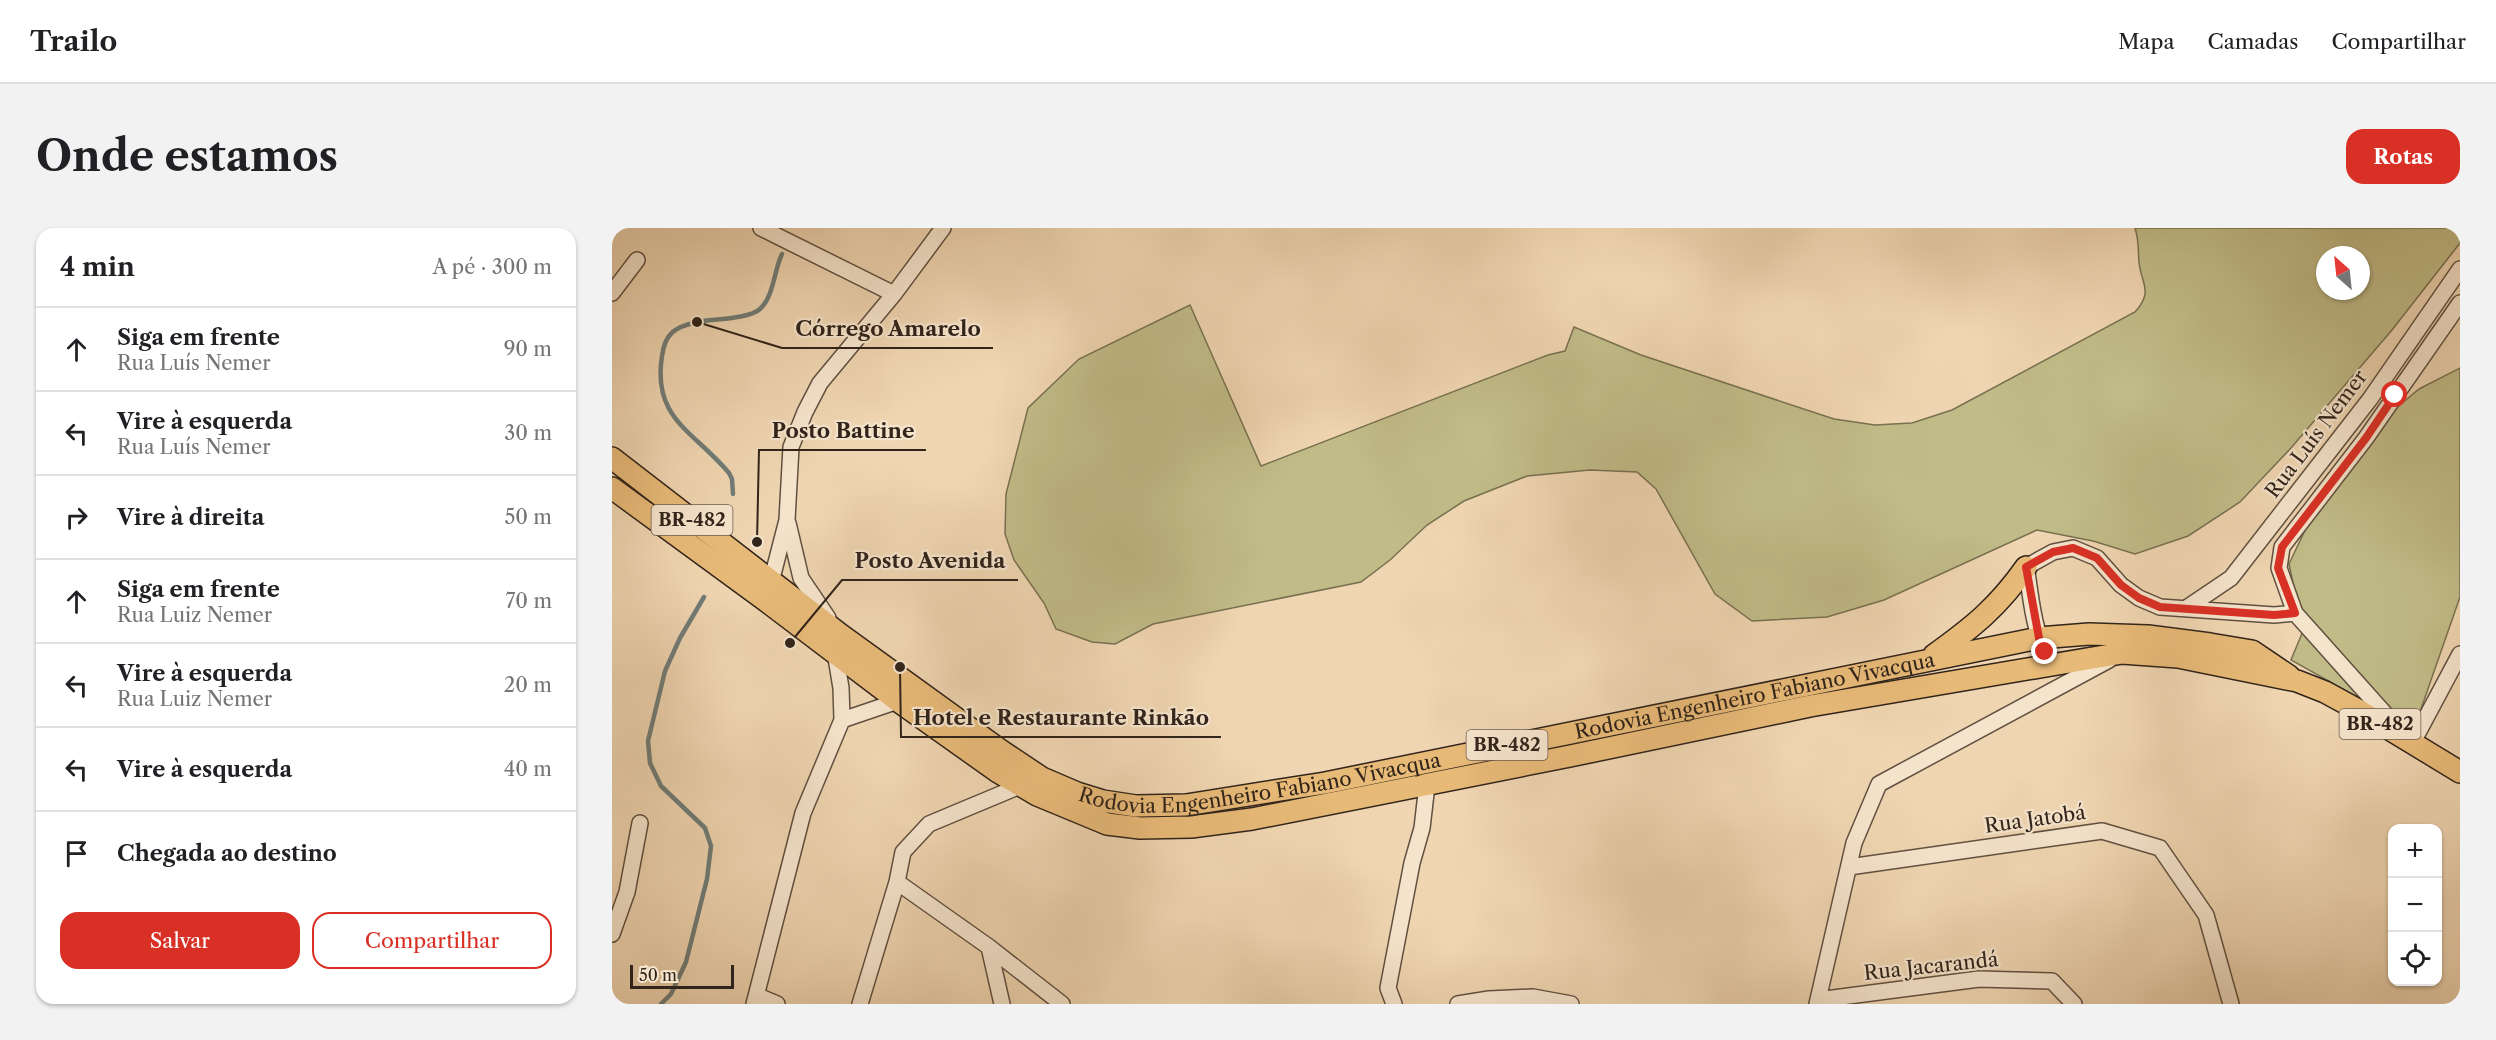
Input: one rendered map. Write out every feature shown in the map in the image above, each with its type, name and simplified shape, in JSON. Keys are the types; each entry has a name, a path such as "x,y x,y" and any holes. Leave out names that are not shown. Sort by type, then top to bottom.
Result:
{"highway":[{"name":"BR-482","path":"612,458 771,582"},
{"name":"BR-482","path":"612,489 771,582"},
{"path":"1929,659 1974,627 1992,610 2026,567"},
{"name":"Rodovia Engenheiro Fabiano Vivacqua","path":"771,582 898,701 1020,786 1107,824 1140,828 1191,827 1327,806 1810,706 2122,653 2178,657 2297,681"},
{"name":"Rodovia Engenheiro Fabiano Vivacqua","path":"838,643 1034,772 1077,793 1103,801 1136,806 1186,805 1325,783 1929,659 2039,638 2089,634 2148,636 2252,651 2297,681 2333,697 2460,772"},
{"path":"1810,706 1840,679"},
{"path":"1566,733 1570,756"},
{"path":"1325,783 1327,806"}],"street":[{"path":"762,228 894,294"},
{"path":"801,578 771,582 788,520 791,447 805,412 820,383 894,294 943,228"},
{"path":"612,293 637,260"},
{"name":"Rua Luís Nemer","path":"2188,607 2231,578 2370,399 2460,269"},
{"name":"Rua Luís Nemer","path":"2295,613 2278,568 2282,547 2366,438 2460,303"},
{"path":"777,1004 756,1000 803,813 842,720 838,643 801,578 788,520"},
{"path":"2055,663 2045,652 2039,638 2026,567 2053,552 2073,548 2097,558 2121,585 2139,598 2160,607 2188,607 2274,615 2295,613 2412,744 2460,654"},
{"path":"1818,1002 1854,843 1879,784 2122,653"},
{"path":"842,720 898,701"},
{"path":"1394,1004 1388,988 1404,900 1422,828 1427,785"},
{"path":"860,1004 897,882 903,852 929,824 1020,786"},
{"path":"612,934 627,892 640,823"},
{"name":"Rua Jatobá","path":"1848,867 2102,831 2160,848 2206,915 2231,1004"},
{"path":"897,882 989,947 1062,1004"},
{"path":"989,947 1002,1004"},
{"name":"Rua Jacarandá","path":"1818,1002 1979,979 2052,981 2074,1004"},
{"path":"1458,1004 1489,999 1533,997 1571,1004"}],"shaded area":[{"path":"2135,228 2460,228 2460,243 2392,330 2291,448 2240,502 2188,536 2135,554 2093,541 2037,530 1884,600 1827,617 1752,621 1715,594 1656,489 1637,472 1590,470 1527,476 1464,501 1427,525 1390,560 1361,582 1153,624 1115,644 1092,642 1056,629 1044,603 1014,560 1005,534 1006,494 1028,408 1079,359 1190,305 1261,466 1548,355 1565,351 1574,327 1641,355 1834,419 1875,425 1912,423 1952,410 2135,312 2141,305 2145,293 2140,270"},
{"path":"2460,368 2460,597 2414,729 2291,660 2303,631 2289,564 2308,524 2388,415 2419,389"}],"waterway":[{"path":"733,494 732,479 729,473 690,434 670,410 663,395 661,377 663,348 672,332 683,326 739,317 760,309 765,304 771,290 782,254"},
{"path":"661,1004 671,994 686,962 707,879 711,846 705,828 661,786 650,763 648,741 665,671 680,638 704,597"}],"place":[{"name":"Córrego Amarelo","path":"697,322"},
{"name":"Posto Battine","path":"757,542"},
{"name":"Posto Avenida","path":"790,643"},
{"name":"Hotel e Restaurante Rinkão","path":"900,667"}],"route":[{"path":"2045,652 2039,638 2026,567 2053,552 2073,548 2097,558 2121,585 2139,598 2160,607 2188,607 2274,615 2295,613 2278,568 2282,547 2366,438 2395,395"}]}
